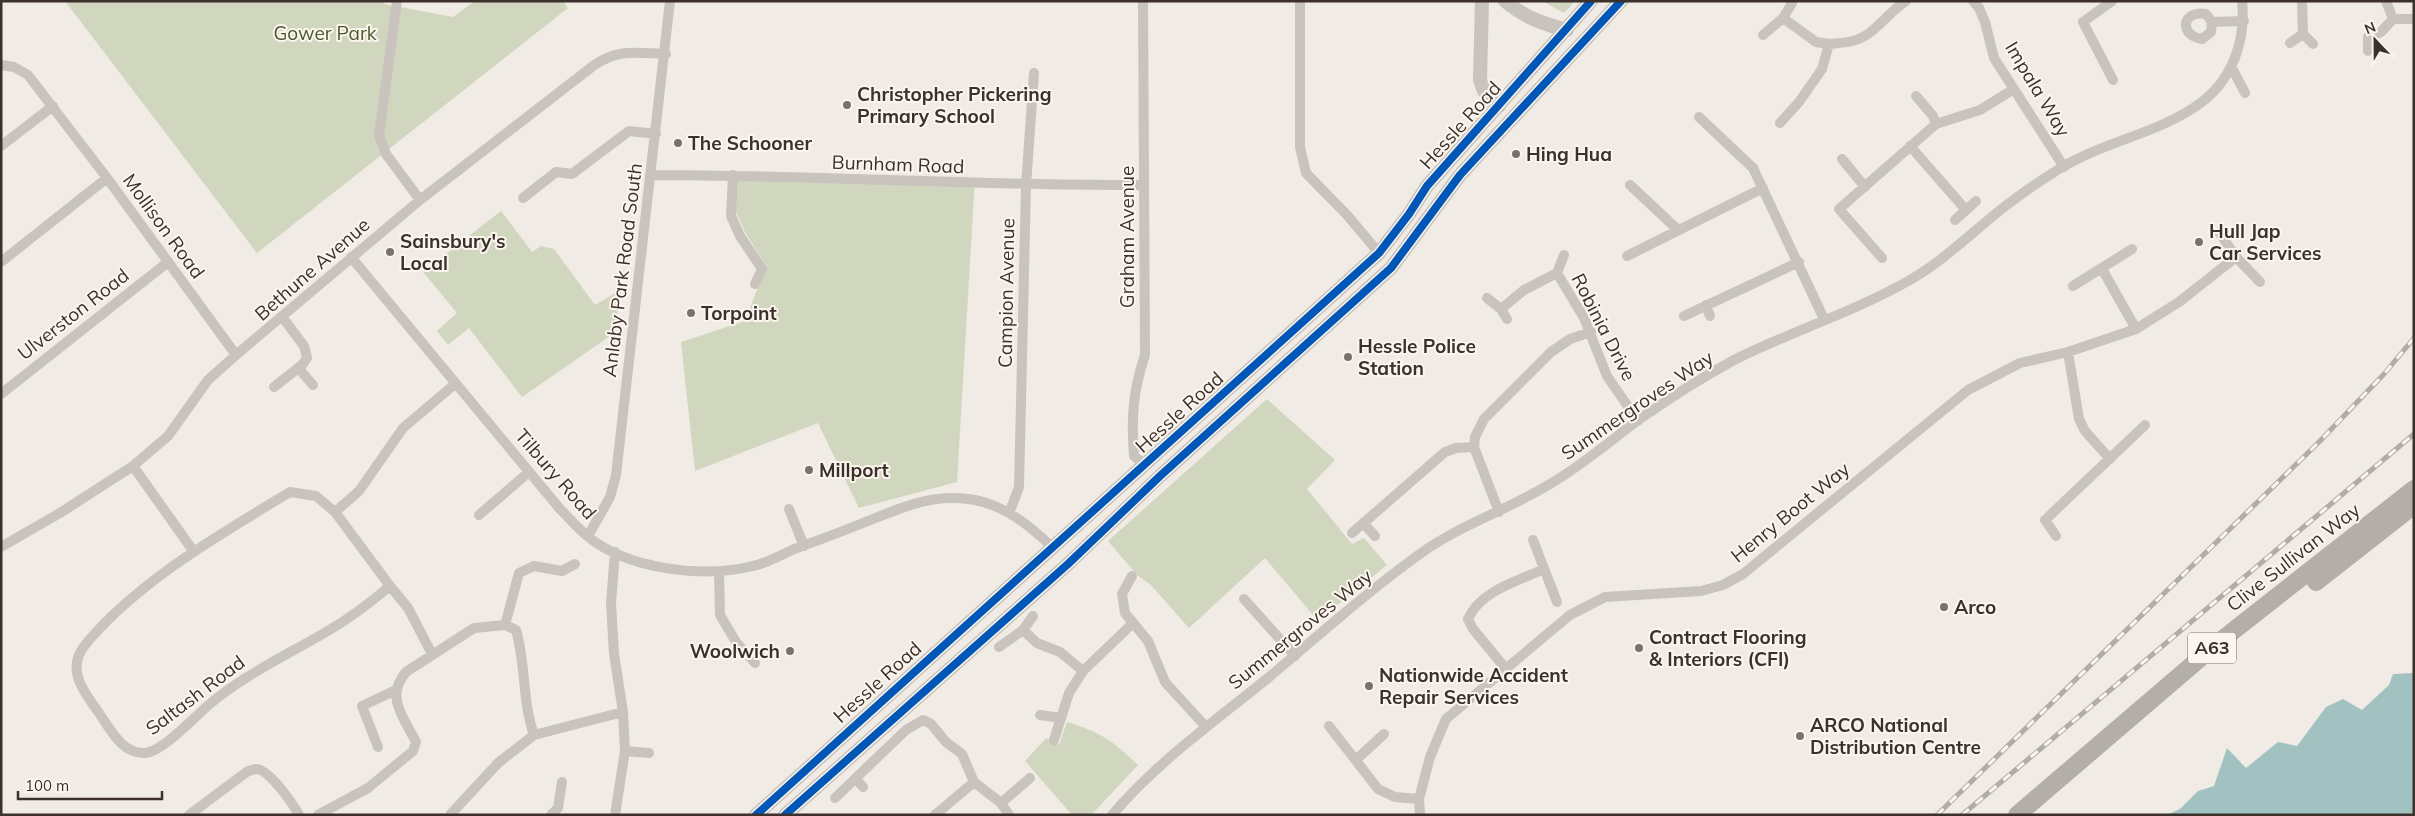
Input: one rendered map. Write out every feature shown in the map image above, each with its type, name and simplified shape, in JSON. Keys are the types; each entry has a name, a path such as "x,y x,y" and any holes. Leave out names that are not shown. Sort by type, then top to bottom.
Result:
{"highway":[{"name":"Clive Sullivan Way","path":"2016,815 2220,642 2414,489"},
{"name":"Clive Sullivan Way","path":"2031,815 2224,654 2414,505"}],"street":[{"path":"397,1 379,135 386,154 420,200"},
{"name":"Anlaby Park Road South","path":"588,536 610,497 616,476 666,54 670,1"},
{"name":"Graham Avenue","path":"1143,1 1145,355 1135,386 1132,431 1134,456 1145,464"},
{"path":"1300,1 1300,147 1306,173 1347,215 1379,252"},
{"path":"1482,1 1480,80 1484,91 1499,106"},
{"path":"1505,1 1520,14 1540,23 1567,30"},
{"name":"Hessle Road","path":"756,815 1379,252 1409,214 1427,186 1591,1"},
{"name":"Hessle Road","path":"788,814 1068,564 1160,476 1391,268 1460,175 1621,1"},
{"path":"1783,18 1816,42 1829,44 1854,41 1879,25 1906,1"},
{"path":"2112,1 2083,22 2113,80"},
{"name":"Summergroves Way","path":"1112,815 1134,789 1206,728 1425,550 1552,484 1638,421 1732,361 1824,319 1872,300 1939,262 2012,201 2064,166 2096,150 2171,122 2203,101 2219,85 2232,66 2242,42 2244,21 2242,1"},
{"path":"2302,1 2303,34 2313,44"},
{"path":"2386,1 2393,19"},
{"path":"1763,35 1783,18 1792,3"},
{"name":"Impala Way","path":"1979,3 1994,58 2064,166"},
{"path":"2368,51 2368,37 2381,32 2393,19 2414,19"},
{"path":"2212,22 2244,21"},
{"path":"2290,43 2303,34"},
{"path":"1780,123 1799,102 1822,68 1829,44"},
{"name":"Bethune Avenue","path":"1,547 60,513 133,466 168,436 208,380 420,200 608,56 623,52 666,54"},
{"path":"1,65 14,67 28,75 107,178"},
{"path":"2232,66 2245,93"},
{"name":"Campion Avenue","path":"1010,512 1019,487 1026,186 1034,74"},
{"path":"1882,258 1839,209 1936,124 1980,110 2014,89"},
{"path":"1916,96 1933,116 1936,124"},
{"path":"1,146 53,106"},
{"path":"1699,117 1753,168 1799,262 1824,319"},
{"path":"523,198 556,172 572,174 629,131 656,134"},
{"path":"1910,146 1966,210"},
{"path":"1842,159 1865,187"},
{"name":"Burnham Road","path":"651,175 733,175 1026,186 1144,186"},
{"path":"733,175 731,216 740,236 762,269 755,284"},
{"name":"Mollison Road","path":"1,262 107,178 236,356"},
{"path":"1630,185 1677,229"},
{"path":"1627,256 1677,229 1762,188"},
{"path":"1954,220 1976,201"},
{"path":"2219,232 2236,257 2260,282"},
{"path":"2073,286 2132,249"},
{"name":"Robinia Drive","path":"1500,309 1524,290 1556,273 1564,254"},
{"name":"Tilbury Road","path":"351,257 560,508 588,536 629,559 665,568 719,572 753,566 886,514 938,498 956,498 987,503 1010,512 1030,526 1052,547"},
{"name":"Henry Boot Way","path":"1420,815 1418,799 1430,757 1446,719 1570,614 1605,597 1701,591 1723,585 1743,574 1968,390 2020,363 2068,352 2136,329 2179,302 2236,257"},
{"name":"Ulverston Road","path":"1,394 168,262"},
{"path":"1684,316 1799,262"},
{"path":"2102,269 2136,329"},
{"name":"Robinia Drive","path":"1556,273 1591,332 1607,376 1638,421"},
{"path":"1487,298 1507,318"},
{"path":"1706,306 1710,316"},
{"path":"274,387 298,368 307,358 304,346 283,318"},
{"path":"1499,512 1474,447 1475,437 1484,419 1551,352 1570,339 1591,332"},
{"path":"2068,352 2079,419 2085,431 2110,459"},
{"path":"298,368 313,384"},
{"path":"336,512 358,490 403,428 455,384"},
{"path":"2056,536 2045,520 2145,425"},
{"path":"1352,534 1445,452 1456,448 1474,447"},
{"path":"133,466 194,552"},
{"path":"479,515 529,472"},
{"name":"Saltash Road","path":"390,586 368,605 328,631 254,672 212,702 159,748 144,753 126,748 113,734 78,680 79,655 88,641 115,613 148,585 194,552 290,492 316,496 336,512 408,608 432,654"},
{"path":"789,509 804,546"},
{"path":"1363,523 1374,536"},
{"path":"1533,540 1557,602"},
{"path":"615,552 612,603 613,637 623,712 625,751 615,815"},
{"path":"506,625 519,573 534,566 562,571 575,564"},
{"path":"1506,669 1473,629 1468,619 1472,609 1493,592 1544,569"},
{"path":"719,572 720,615 736,642 755,663"},
{"path":"1132,576 1122,594 1125,613 1148,640 1164,682 1206,728"},
{"path":"1244,598 1295,656"},
{"path":"999,647 1023,630 1033,616"},
{"path":"1054,740 1069,693 1083,671 1133,623"},
{"path":"318,815 368,788 413,751 416,742 394,696 398,682 406,672 474,628 506,625 516,630 520,642 523,683 529,720 534,735"},
{"path":"1023,630 1037,643 1060,652 1083,671"},
{"path":"378,747 362,706 396,690"},
{"path":"456,813 498,763 534,735 623,712"},
{"path":"1040,715 1061,718"},
{"path":"835,798 906,730 923,720 931,724 946,742 962,754 974,782 1001,803 1009,815"},
{"path":"1329,726 1357,759 1378,789 1395,797 1418,799"},
{"path":"1357,759 1384,734"},
{"path":"625,751 648,753"},
{"path":"189,815 248,772 256,769 263,772 274,782 292,802 299,815"},
{"path":"1001,803 1030,778"},
{"path":"856,779 864,788"},
{"path":"550,815 558,808 562,782"},
{"path":"940,813 974,782"},
{"path":"775,796 788,814"}],"green space":[{"name":"Gower Park","path":"65,1 384,1 384,4 453,17 475,1 563,1 568,8 257,253"},
{"path":"1542,1 1575,1 1564,13"},
{"path":"738,172 975,178 957,482 859,508 818,423 695,471 681,342 745,321 766,266 745,232 736,212"},
{"path":"501,211 532,252 541,246 554,249 595,305 622,289 613,334 522,397 469,328 448,345 437,331 457,313 423,272"},
{"path":"1267,399 1335,460 1307,489 1352,544 1364,538 1387,565 1318,621 1265,558 1189,628 1151,585 1137,575 1108,541"},
{"path":"1067,722 1106,738 1138,765 1091,815 1072,815 1025,761 1046,738 1059,745"}],"water":[{"path":"2414,673 2414,815 2167,815 2180,809 2198,791 2214,786 2227,748 2246,768 2278,742 2297,746 2326,707 2343,699 2362,710 2389,685 2393,674"}],"railway":[{"path":"1937,815 2320,441 2384,374 2414,338"},
{"path":"1962,815 2414,434"}],"cycle path":[{"path":"756,815 1379,253 1409,214 1427,186 1591,1"},
{"path":"785,815 1068,564 1160,476 1391,268 1460,175 1621,1"}],"place":[{"name":"Christopher Pickering Primary School","path":"847,105"},
{"name":"The Schooner","path":"678,143"},
{"name":"Hing Hua","path":"1516,154"},
{"name":"Hull Jap Car Services","path":"2199,242"},
{"name":"Sainsbury's Local","path":"390,252"},
{"name":"Torpoint","path":"691,313"},
{"name":"Hessle Police Station","path":"1348,357"},
{"name":"Millport","path":"809,470"},
{"name":"Arco","path":"1944,607"},
{"name":"Contract Flooring & Interiors (CFI)","path":"1639,648"},
{"name":"Woolwich","path":"790,651"},
{"name":"Nationwide Accident Repair Services","path":"1369,686"},
{"name":"ARCO National Distribution Centre","path":"1800,736"}]}
